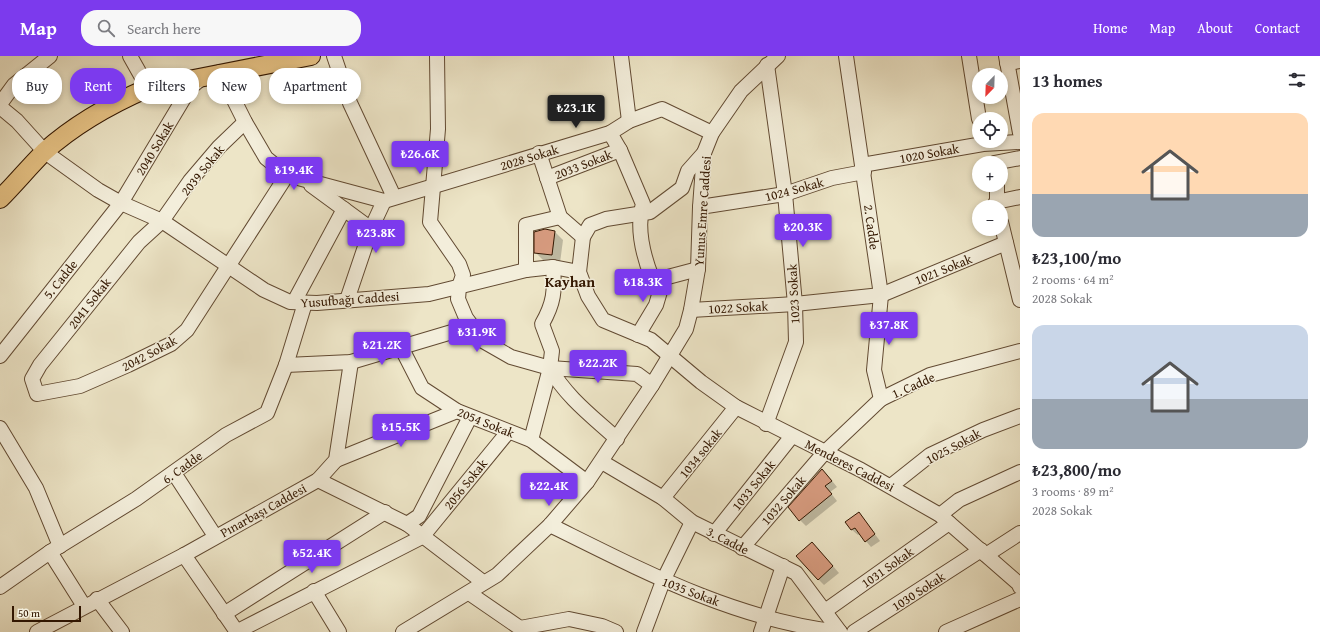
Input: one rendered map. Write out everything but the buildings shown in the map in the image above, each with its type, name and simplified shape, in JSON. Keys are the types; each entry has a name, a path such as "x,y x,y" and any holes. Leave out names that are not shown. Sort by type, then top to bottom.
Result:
{"main road":[{"path":"245,68 311,56"},
{"path":"0,199 45,152 79,124 134,95"}],"street":[{"path":"0,104 14,85 50,56"},
{"path":"130,56 137,68"},
{"path":"334,56 350,103 389,199"},
{"path":"437,56 438,129 430,222 459,264 463,275 459,287 458,299 466,318 483,342 511,357 550,368 637,374 652,385"},
{"path":"621,56 629,121"},
{"name":"Yunus Emre Caddesi","path":"403,632 469,593 483,582 497,575 550,525 587,482 617,439 686,329 698,269 700,207 704,153 712,133 741,91 778,56"},
{"name":"2. Cadde","path":"846,56 881,295 874,370 882,399"},
{"path":"969,56 978,112"},
{"path":"1011,60 1020,133"},
{"name":"1023 Sokak","path":"766,424 796,342 795,304 785,194 767,65"},
{"name":"2040 Sokak","path":"121,203 190,88 207,77"},
{"path":"233,104 266,158 287,175 304,181 389,199"},
{"name":"Yusufbağı Caddesi","path":"0,107 17,120 45,152 98,190 121,203 162,221 264,290 300,302 317,303 429,294 526,270 553,267 579,272"},
{"name":"2028 Sokak","path":"389,199 610,133 629,121 662,109 712,133"},
{"name":"2039 Sokak","path":"162,221 190,181 209,158 245,122"},
{"path":"610,133 620,150 643,204 640,214 643,256 652,278 664,278 698,269"},
{"name":"1020 Sokak","path":"1008,142 1020,142"},
{"name":"1020 Sokak","path":"863,168 972,144"},
{"name":"2033 Sokak","path":"547,178 620,150"},
{"path":"539,153 560,217 583,237"},
{"path":"669,357 651,340 603,320 588,296 579,272 583,237 590,225 606,218 650,212 682,188 688,171 704,153"},
{"path":"1008,160 1020,158"},
{"name":"1024 Sokak","path":"700,207 785,194 863,168"},
{"name":"2042 Sokak","path":"37,394 80,386 171,344 191,326 227,266 287,175"},
{"path":"304,181 371,229"},
{"path":"1008,201 1020,197"},
{"path":"347,300 371,229 389,199"},
{"name":"5. Cadde","path":"0,356 121,203"},
{"name":"6. Cadde","path":"0,587 55,549 136,499 226,435 267,413 286,366 300,302 344,209"},
{"path":"526,270 526,225 560,217"},
{"name":"2041 Sokak","path":"37,394 32,379 40,365 139,242 162,221"},
{"path":"1004,236 1020,300"},
{"name":"1021 Sokak","path":"881,295 1006,243"},
{"path":"531,440 550,368 552,351 542,324 548,314 555,291 553,267"},
{"path":"638,335 656,306 664,278"},
{"name":"1022 Sokak","path":"690,310 795,304 881,295"},
{"path":"286,366 351,362 472,326"},
{"name":"2054 Sokak","path":"401,347 422,388 457,411 531,440 587,482"},
{"name":"1. Cadde","path":"824,453 882,399 930,375 1020,351"},
{"name":"Menderes Caddesi","path":"669,357 700,382 736,407 766,424 891,486 945,519 1020,585"},
{"path":"336,460 351,362"},
{"path":"550,368 558,384 575,402 617,439"},
{"name":"1034 sokak","path":"663,498 736,407"},
{"path":"318,480 336,460 457,411"},
{"name":"1025 Sokak","path":"891,486 930,455 983,430 1020,416"},
{"path":"407,524 419,516 470,417"},
{"path":"0,428 36,488 55,549 84,606"},
{"name":"2056 Sokak","path":"422,537 508,432"},
{"name":"1033 Sokak","path":"714,534 792,436"},
{"name":"1032 Sokak","path":"742,548 824,453"},
{"name":"3. Cadde","path":"602,462 663,498 692,522 742,548 796,573 840,632"},
{"name":"1031 Sokak","path":"825,611 945,519 959,500 1020,472"},
{"path":"174,473 215,536"},
{"name":"Pınarbaşı Caddesi","path":"37,632 184,554 318,480 407,524 422,537 483,582"},
{"path":"224,614 385,512"},
{"path":"644,632 663,581 692,522"},
{"name":"1035 Sokak","path":"550,525 663,581 766,618 796,626 840,632"},
{"name":"1030 Sokak","path":"854,632 984,552 1020,533"},
{"path":"184,554 236,632 422,537"},
{"path":"761,632 782,566"},
{"path":"314,591 339,632"},
{"path":"469,593 520,630 569,626 602,626 616,632"},
{"path":"97,599 122,632"},
{"path":"946,632 1020,599"}],"district":[{"name":"Kayhan","path":"570,282"}]}
